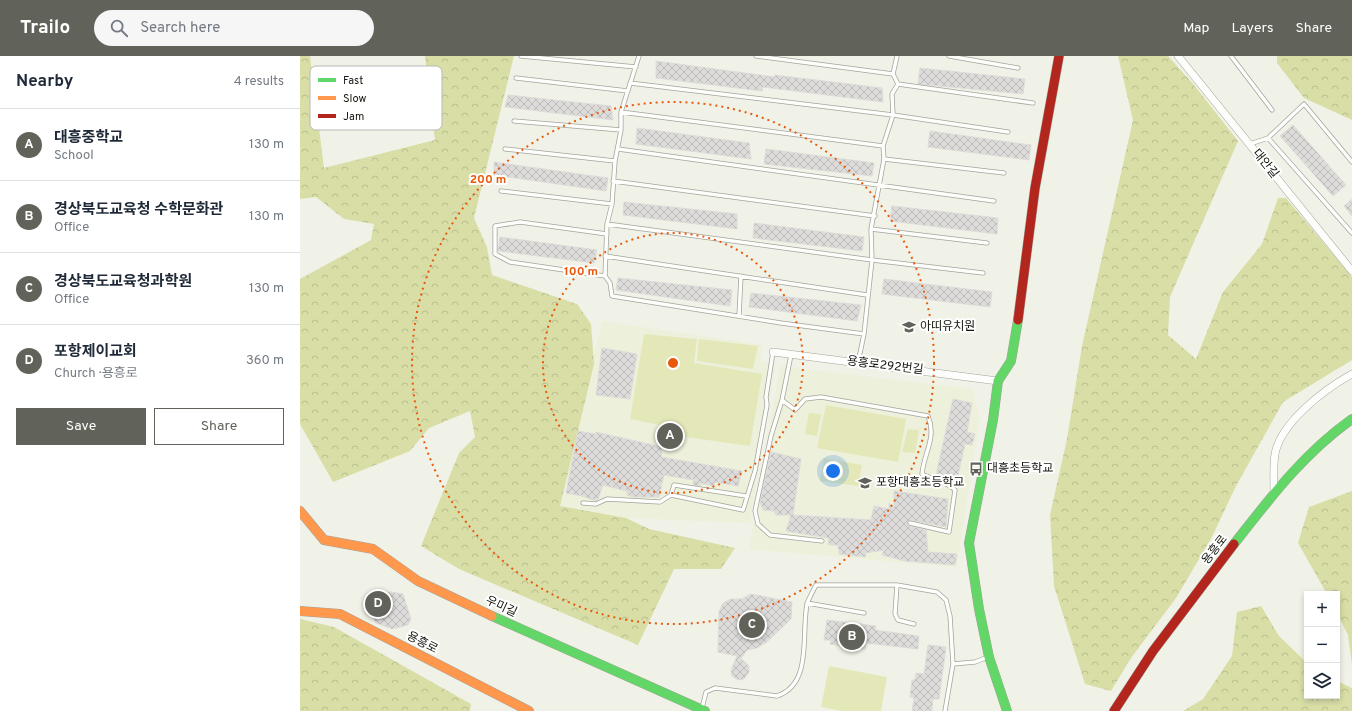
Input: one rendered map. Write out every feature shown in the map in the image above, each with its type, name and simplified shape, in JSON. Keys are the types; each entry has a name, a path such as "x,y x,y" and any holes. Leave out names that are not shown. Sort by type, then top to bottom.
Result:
{"street":[{"path":"1007,711 989,657 979,609 969,543 993,420 998,381 1010,361 1017,332 1035,188 1059,56"},
{"name":"대안길","path":"1178,56 1352,272"},
{"name":"용흥로292번길","path":"772,352 998,381"},
{"path":"1274,494 1276,452 1290,421 1324,392 1352,374"},
{"name":"용흥로","path":"1114,711 1150,652 1304,457 1332,431 1352,419"},
{"name":"우미길","path":"300,510 324,540 373,549 418,581 530,634 703,711"},
{"name":"용흥로","path":"300,611 340,614 529,711"}],"lane":[{"path":"521,56 636,67"},
{"path":"639,56 621,112 621,130 615,161 612,204 607,224 605,276 610,283 612,296 864,334"},
{"path":"756,56 893,74"},
{"path":"897,56 893,74 898,84"},
{"path":"950,56 1018,68"},
{"path":"1230,56 1272,110"},
{"path":"516,78 628,91"},
{"path":"630,84 893,115 1008,132"},
{"path":"898,84 1033,103"},
{"path":"858,363 864,334 867,295 872,260 871,229 875,216 878,186 884,159 883,146 893,115 892,94 898,84"},
{"path":"1248,144 1268,138 1304,104 1352,162"},
{"path":"621,112 883,146"},
{"path":"514,121 621,130"},
{"path":"1268,138 1352,233"},
{"path":"505,149 615,161"},
{"path":"618,149 994,201"},
{"path":"884,159 1004,173"},
{"path":"613,181 875,216"},
{"path":"500,191 612,204"},
{"path":"605,276 510,262 495,254 495,226 520,222 607,234"},
{"path":"607,224 872,260 983,273"},
{"path":"871,229 987,243"},
{"path":"605,256 867,295"},
{"path":"739,316 741,276"},
{"path":"671,495 743,510 746,496 755,471 767,405 766,396 772,352"},
{"path":"791,355 782,400 771,436 755,512 758,524 770,535 822,541"},
{"path":"782,400 795,410 805,399 822,397 928,416 932,425 930,446 923,463 922,474 930,479 951,486 955,490 949,532 910,523"},
{"path":"583,503 596,504 607,499 660,502 671,495 674,485 746,496"},
{"path":"703,711 706,692 715,688 778,696 786,693 794,686 800,674 807,603 816,585 897,585 937,592 946,600 950,616 953,664 945,711"},
{"path":"897,585 895,614 898,620 914,624"},
{"path":"807,603 864,613"},
{"path":"953,664 975,662 989,657"}],"shaded area":[{"path":"602,321 762,345 761,362 775,365 750,523 626,518 560,507"},
{"name":"포항대흥초등학교","path":"780,366 972,389 980,417 957,567 749,549"}],"green space":[{"path":"300,56 310,56 311,66 310,66 310,130 319,130 324,168 435,140 434,130 442,130 442,66 426,66 425,56 514,56 474,218 487,247 492,275 577,304 591,324 594,364 560,506 626,518 649,529 735,548 721,569 674,569 638,645 459,569 421,546 459,453 475,437 470,411 429,428 410,451 333,482 300,424 300,279 371,240 374,224 344,219 316,197 300,199"},
{"path":"1118,56 1168,56 1194,85 1238,141 1170,297 1168,335 1196,359 1223,292 1262,244 1278,198 1286,198 1352,277 1352,360 1283,402 1236,486 1211,539 1176,598 1131,658 1111,691 1085,684 1054,586 1050,515 1067,439 1082,346 1133,120"},
{"path":"1277,56 1352,56 1352,120 1304,98 1277,63"},
{"path":"644,334 697,339 694,363 762,374 750,446 671,435 671,427 630,419"},
{"path":"699,339 758,346 753,369 697,361"},
{"path":"826,405 906,419 898,462 817,448"},
{"path":"809,413 821,414 817,436 805,434"},
{"path":"908,429 919,430 915,453 902,452"},
{"path":"824,458 862,465 858,486 820,481"},
{"path":"1352,491 1352,665 1348,635 1340,619 1340,591 1325,591 1298,543 1309,507"},
{"path":"1261,606 1279,636 1304,660 1304,699 1340,699 1340,682 1352,688 1352,711 1183,711 1203,699 1232,656 1237,612"},
{"path":"300,619 334,627 471,704 470,711 300,711"},
{"path":"829,666 887,677 881,711 842,711 821,707"}],"building":[{"path":"656,61 775,77 775,75 882,88 883,102 763,87 762,91 656,78"},
{"path":"920,68 1025,79 1023,94 918,84"},
{"path":"508,95 611,106 613,120 505,107"},
{"path":"1293,125 1346,185 1333,196 1280,136"},
{"path":"637,128 749,143 751,159 636,144"},
{"path":"930,131 1031,145 1029,160 928,147"},
{"path":"766,149 874,163 872,176 764,164"},
{"path":"494,162 608,178 606,191 494,175"},
{"path":"1352,199 1352,216 1344,206"},
{"path":"624,202 737,214 737,229 623,215"},
{"path":"892,206 998,218 997,234 890,221"},
{"path":"754,223 864,237 862,251 753,238"},
{"path":"500,237 597,250 594,263 498,251"},
{"path":"618,278 732,290 730,306 616,290"},
{"path":"884,279 992,292 990,307 882,294"},
{"path":"751,293 861,305 857,321 749,307"},
{"path":"602,348 637,354 630,399 596,395"},
{"path":"953,399 972,403 967,432 975,434 972,445 965,444 957,480 936,475"},
{"path":"578,431 595,434 596,432 662,447 661,457 742,471 738,486 715,482 714,486 700,483 700,486 693,485 694,480 664,475 659,497 634,497 627,495 627,491 603,485 596,501 582,496 566,493"},
{"path":"771,452 801,459 793,515 871,520 874,506 889,509 889,503 894,507 894,491 948,499 946,527 911,520 908,521 907,524 909,526 926,530 928,552 957,554 955,565 905,561 882,555 884,550 866,553 865,557 839,554 838,545 829,545 828,538 786,531 791,515 776,515 774,511 763,510 760,502"},
{"path":"391,592 403,594 411,619 408,625 392,629 376,623 368,609 376,594"},
{"path":"751,594 792,602 791,619 767,642 757,648 747,650 742,657 740,657 749,666 749,672 744,679 738,680 732,676 731,670 737,656 718,652 719,612 723,603 731,599 742,599"},
{"path":"827,620 876,626 875,630 919,636 918,649 866,643 865,649 830,644 831,640 824,640"},
{"path":"928,645 946,647 939,699 933,699 932,711 912,711 914,698 910,697 912,680 915,680 916,673 924,674"}],"traffic: fast":[{"path":"1007,711 989,657 979,609 969,543 993,420 998,381 1011,361 1018,320"},
{"path":"1234,544 1274,493 1303,461 1318,446 1352,419"},
{"path":"492,616 705,711"}],"traffic: slow":[{"path":"300,511 324,540 373,549 418,581 492,616"},
{"path":"300,611 340,614 529,711"}],"traffic: jam":[{"path":"1018,320 1035,188 1059,56"},
{"path":"1114,711 1153,651 1234,544"}],"place":[{"name":"아띠유치원","path":"909,327"},
{"name":"대흥중학교","path":"670,436"},
{"name":"대흥초등학교","path":"976,469"},
{"name":"포항대흥초등학교","path":"865,483"},
{"name":"포항제이교회","path":"378,604"},
{"name":"경상북도교육청과학원","path":"752,625"},
{"name":"경상북도교육청 수학문화관","path":"852,637"}]}
